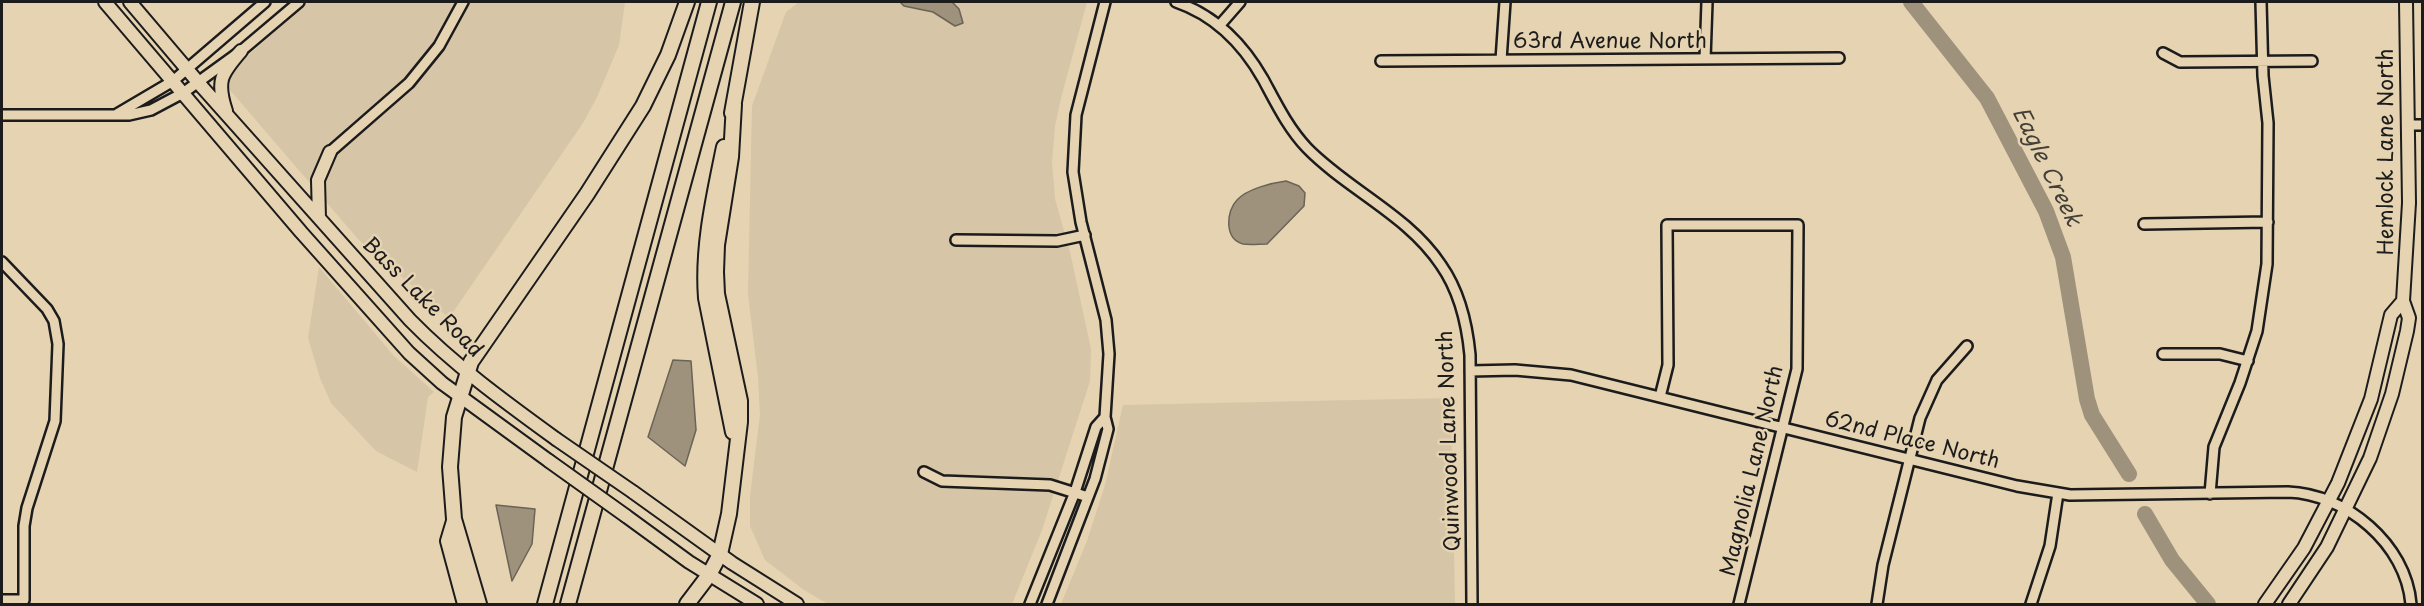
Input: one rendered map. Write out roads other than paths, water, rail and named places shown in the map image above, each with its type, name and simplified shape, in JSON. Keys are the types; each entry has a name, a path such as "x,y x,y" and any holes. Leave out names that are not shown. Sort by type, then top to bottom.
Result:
{"highway":[{"path":"479,604 454,519 450,467 454,417 467,373 471,362 587,194 643,106 668,56 687,2"},
{"path":"545,604 709,2"},
{"path":"568,604 733,2"},
{"path":"687,604 710,575 720,554 729,514 735,446 728,398 706,298 705,260 714,194 734,104 752,2"},
{"path":"454,519 448,541 465,604"}],"main road":[{"name":"Bass Lake Road","path":"105,2 383,325 425,369 626,516 756,604"},
{"name":"Bass Lake Road","path":"130,2 227,115 410,320 467,373 556,439 720,554 797,604"},
{"name":"Hemlock Lane North","path":"2289,604 2327,547 2347,510 2378,437 2396,380 2409,318 2403,301 2409,213 2406,2"},
{"path":"227,115 221,94 221,79 226,68 241,51"},
{"path":"319,218 317,186 330,153"},
{"name":"Hemlock Lane North","path":"2265,604 2304,548 2330,501 2351,454 2371,399 2391,315 2403,301"}],"street":[{"path":"117,114 173,81 265,2"},
{"path":"2,115 141,113 183,93 241,51 300,2"},
{"path":"330,153 409,83 439,46 463,2"},
{"path":"1047,604 1088,497 1108,429 1105,417 1109,354 1107,326 1076,199 1073,143 1081,88 1105,2"},
{"name":"Quinwood Lane North","path":"1176,2 1203,14 1219,26 1250,59 1289,125 1306,147 1337,175 1418,237 1432,252 1452,282 1468,332 1472,604"},
{"path":"1219,26 1240,2"},
{"path":"1501,60 1505,2"},
{"path":"1705,59 1707,2"},
{"path":"2210,494 2214,447 2248,361 2263,302 2268,264 2268,123 2262,62 2261,2"},
{"path":"2163,53 2180,62 2312,61"},
{"name":"63rd Avenue North","path":"1381,61 1839,58"},
{"path":"2408,125 2422,125"},
{"path":"2144,224 2268,222"},
{"name":"Magnolia Lane North","path":"1660,397 1668,365 1666,225 1798,225 1798,363 1739,604"},
{"path":"956,240 1058,241 1085,235"},
{"path":"2,262 47,309 54,321 58,344 55,421 27,508 24,526 24,600 2,600"},
{"path":"1877,604 1883,565 1920,418 1937,380 1967,346"},
{"path":"2163,354 2220,354 2248,361"},
{"name":"62nd Place North","path":"1470,371 1534,371 1571,375 2017,486 2058,494 2299,492 2319,496 2347,510"},
{"path":"1030,604 1075,492 1096,428 1105,417"},
{"path":"924,472 942,481 1038,484 1088,497"},
{"path":"2031,604 2050,546 2058,494"},
{"path":"2347,510 2374,531 2394,558 2409,590 2411,604"}],"waterway":[{"name":"Eagle Creek","path":"1911,2 1987,98 2046,211 2063,257 2087,399 2092,415 2129,474"},
{"name":"Eagle Creek","path":"2145,514 2172,560 2208,604"}]}
